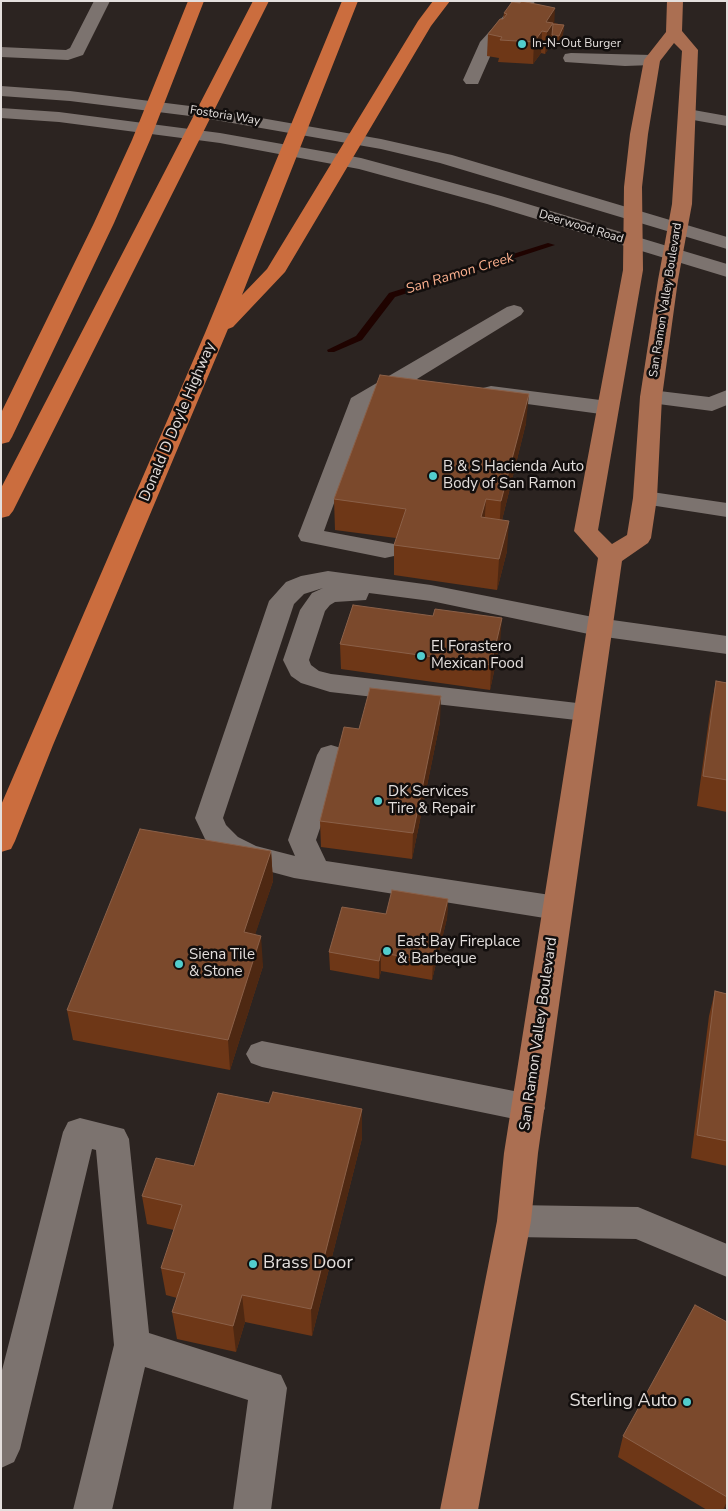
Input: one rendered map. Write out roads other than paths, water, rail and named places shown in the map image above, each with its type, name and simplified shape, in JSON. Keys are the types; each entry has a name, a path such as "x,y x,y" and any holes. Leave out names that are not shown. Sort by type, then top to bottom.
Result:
{"highway":[{"path":"1,437 141,140 196,1"},
{"path":"1,511 261,1"},
{"name":"Donald D Doyle Highway","path":"1,841 39,745 216,333 350,1"},
{"path":"216,333 275,272 424,24 442,1"}],"main road":[{"path":"610,557 586,531 633,270 633,187 639,134 652,60 674,32 675,1"},
{"name":"San Ramon Valley Boulevard","path":"459,1510 514,1221 585,712 610,557 639,538 645,498 651,397 672,255 682,204 688,114 690,50 674,32"},
{"path":"652,60 670,63"},
{"path":"671,90 672,97 688,114"}],"street":[{"path":"1,52 68,55 77,51 102,1"},
{"path":"472,80 488,42 518,8 528,1"},
{"path":"573,53 625,62 652,60"},
{"name":"Fostoria Way","path":"1,91 70,96 241,118 445,159"},
{"name":"Fostoria Way","path":"1,113 59,117 220,138 361,164 434,183"},
{"path":"688,114 727,122"},
{"name":"Deerwood Road","path":"445,159 727,243"},
{"name":"Deerwood Road","path":"434,183 727,271"},
{"path":"385,550 310,536 359,403 514,311"},
{"path":"398,381 436,386"},
{"path":"473,391 608,408"},
{"path":"651,397 712,404 727,397"},
{"path":"645,498 727,510"},
{"path":"557,908 316,870 248,855 228,845 215,831 209,818 282,601 295,588 310,582 328,579 431,593 597,633"},
{"path":"585,712 330,683 305,674 300,670 296,660 313,610 321,599 331,594 349,593 420,602 489,620 597,633 727,645"},
{"path":"316,870 302,840 331,755"},
{"path":"262,1054 529,1108"},
{"path":"1,1449 80,1132 112,1139 132,1345 92,1510"},
{"path":"514,1221 638,1222 727,1261"},
{"path":"132,1345 268,1388 252,1510"}],"waterway":[{"name":"San Ramon Creek","path":"331,350 359,338 392,295 551,245"}],"place":[{"name":"In-N-Out Burger","path":"522,44"},
{"name":"B & S Hacienda Auto Body of San Ramon","path":"433,476"},
{"name":"El Forastero Mexican Food","path":"421,656"},
{"name":"DK Services Tire & Repair","path":"378,801"},
{"name":"East Bay Fireplace & Barbeque","path":"387,951"},
{"name":"Siena Tile & Stone","path":"179,964"},
{"name":"Brass Door","path":"253,1264"},
{"name":"Sterling Auto","path":"687,1402"}]}
